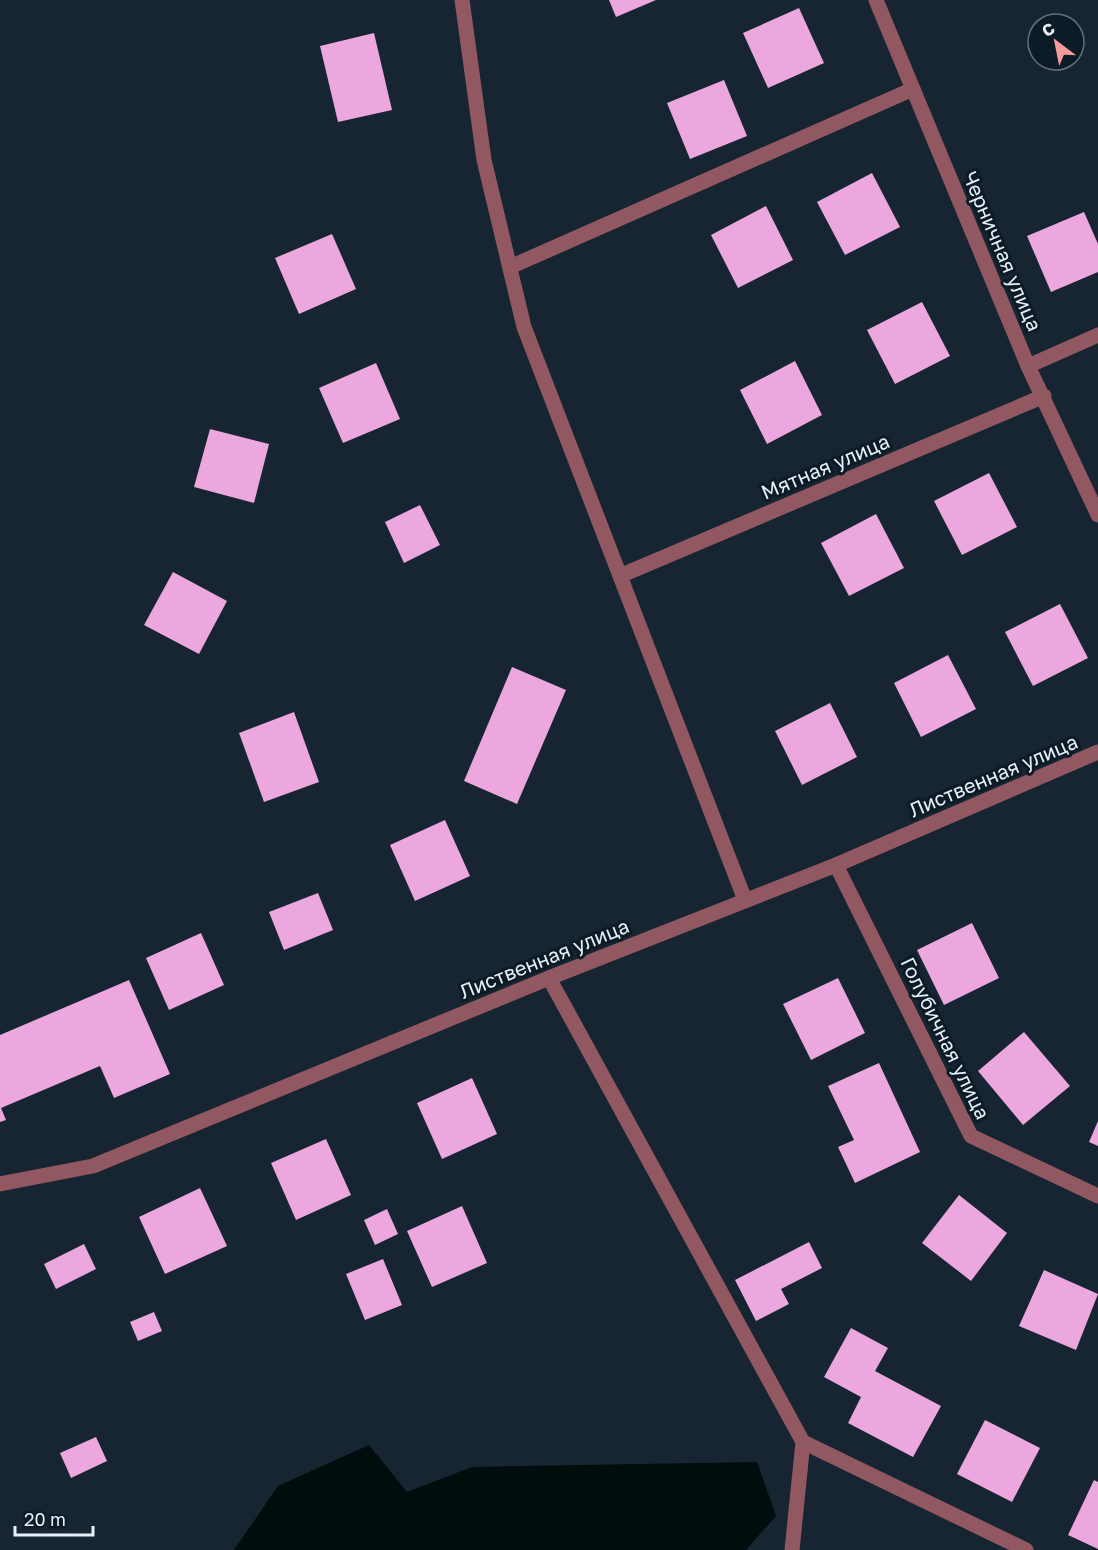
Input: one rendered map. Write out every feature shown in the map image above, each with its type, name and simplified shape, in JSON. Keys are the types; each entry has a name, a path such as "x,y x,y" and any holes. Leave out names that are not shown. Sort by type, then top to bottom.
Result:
{"street":[{"path":"462,0 484,160 524,327 622,575 745,900"},
{"name":"Черничная улица","path":"876,0 1028,366 1098,515"},
{"path":"510,267 913,89"},
{"path":"1028,366 1098,335"},
{"name":"Мятная улица","path":"622,575 1044,396"},
{"name":"Лиственная улица","path":"0,1184 93,1166 549,978 836,865 1098,752"},
{"name":"Голубичная улица","path":"836,865 971,1136 1098,1196"},
{"path":"549,978 803,1442 792,1550"},
{"path":"803,1442 1026,1550"}],"shaded area":[{"path":"369,1445 407,1492 472,1467 757,1462 776,1516 746,1550 234,1550 278,1486"}],"building":[{"path":"609,0 656,0 616,17"},
{"path":"799,8 824,63 768,88 743,33"},
{"path":"374,33 392,110 338,122 320,46"},
{"path":"724,80 747,136 690,159 667,103"},
{"path":"872,173 900,227 845,255 817,202"},
{"path":"766,206 793,260 738,288 711,235"},
{"path":"1084,212 1098,244 1098,272 1051,292 1027,236"},
{"path":"332,234 356,289 299,314 275,258"},
{"path":"922,302 950,356 895,384 867,330"},
{"path":"795,361 822,415 767,444 740,390"},
{"path":"376,363 400,419 343,443 319,388"},
{"path":"210,429 269,444 254,503 194,487"},
{"path":"989,473 1017,527 962,555 934,501"},
{"path":"420,505 440,545 404,563 385,522"},
{"path":"876,514 904,568 849,596 821,543"},
{"path":"173,572 227,601 199,654 144,625"},
{"path":"1060,604 1088,658 1033,686 1005,632"},
{"path":"948,655 976,709 921,737 894,683"},
{"path":"512,667 566,690 517,804 464,781"},
{"path":"830,703 857,757 802,785 775,731"},
{"path":"294,712 319,782 264,802 239,733"},
{"path":"445,820 470,876 415,901 390,845"},
{"path":"318,893 333,930 284,950 269,912"},
{"path":"972,923 999,978 944,1005 917,950"},
{"path":"201,933 224,985 169,1010 146,958"},
{"path":"838,978 865,1033 811,1060 783,1004"},
{"path":"129,980 170,1074 114,1098 100,1066 1,1108 6,1120 0,1122 0,1035"},
{"path":"1024,1032 1070,1086 1023,1125 978,1071"},
{"path":"879,1063 920,1152 855,1183 838,1147 854,1140 828,1086"},
{"path":"472,1078 497,1134 442,1159 417,1103"},
{"path":"1098,1121 1098,1146 1089,1142"},
{"path":"326,1139 351,1195 296,1220 271,1163"},
{"path":"200,1188 227,1246 165,1274 139,1217"},
{"path":"959,1195 1007,1233 971,1281 922,1243"},
{"path":"462,1206 487,1263 432,1287 407,1231"},
{"path":"387,1209 398,1234 375,1245 364,1220"},
{"path":"809,1242 822,1268 781,1289 789,1304 756,1321 735,1280"},
{"path":"84,1244 96,1269 56,1289 44,1264"},
{"path":"383,1259 402,1305 365,1320 346,1274"},
{"path":"1044,1270 1098,1294 1076,1350 1019,1326"},
{"path":"154,1312 162,1331 138,1341 130,1322"},
{"path":"851,1328 888,1348 875,1371 941,1406 913,1457 848,1423 861,1397 824,1377"},
{"path":"985,1420 1040,1448 1012,1502 957,1474"},
{"path":"96,1437 107,1461 71,1478 60,1453"},
{"path":"1094,1480 1098,1482 1098,1549 1068,1535"}]}
